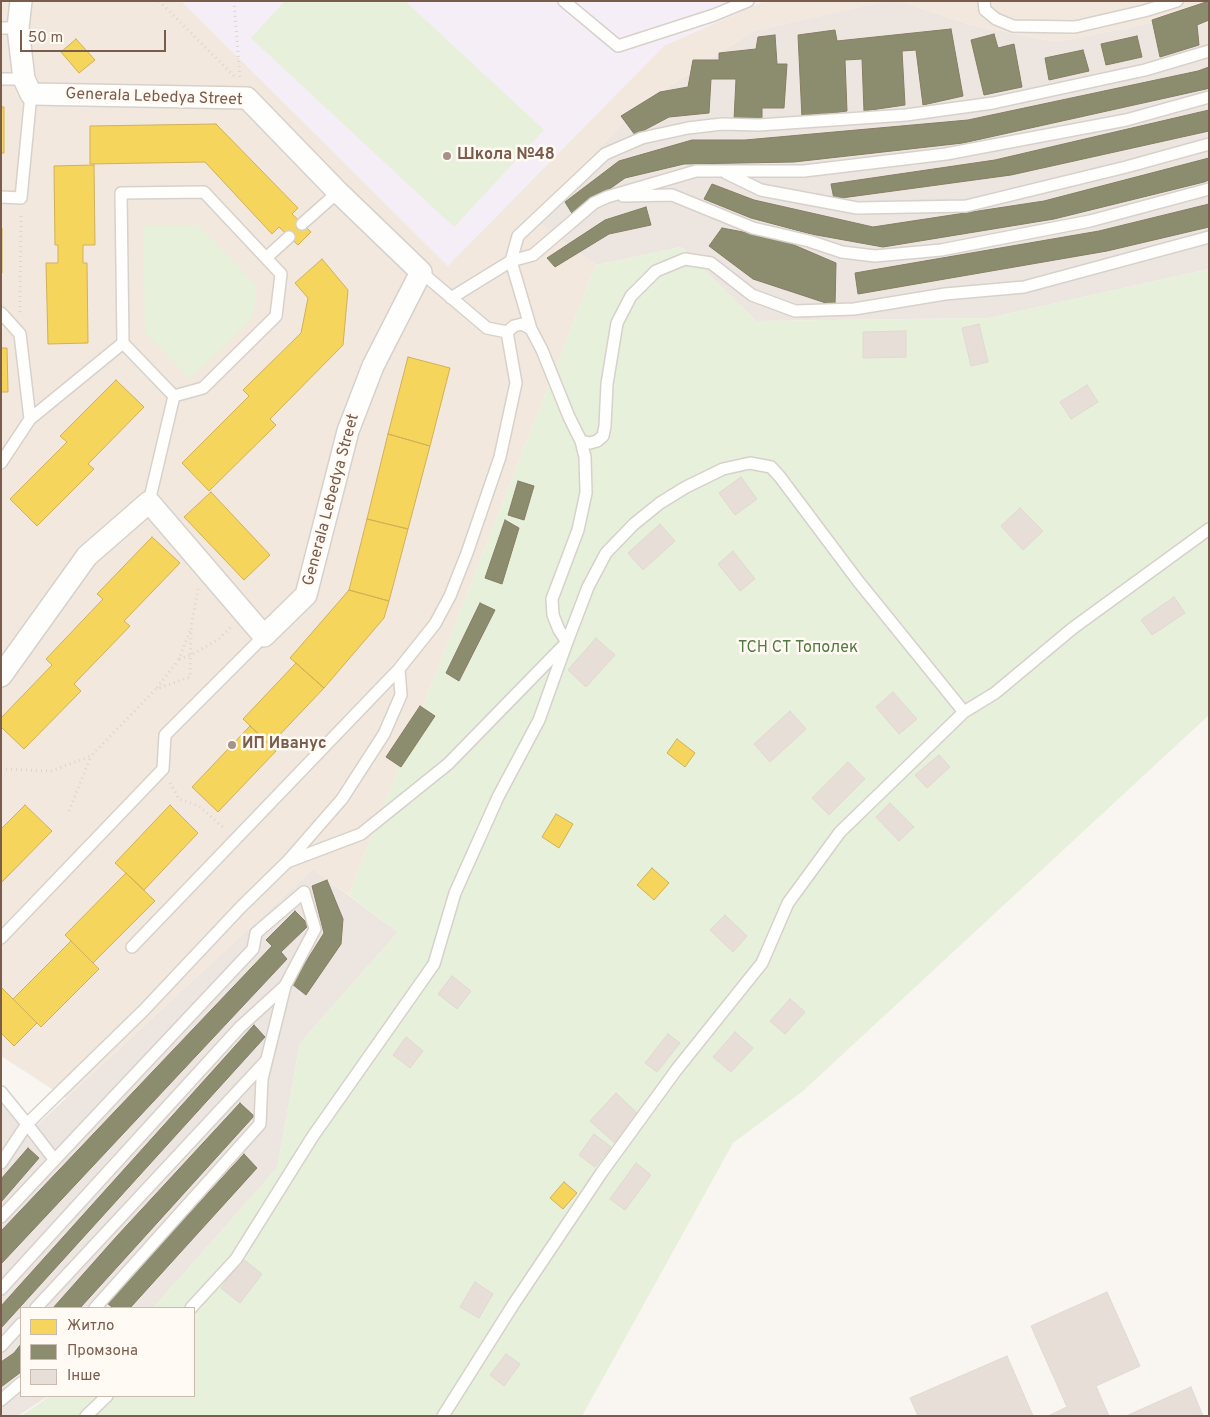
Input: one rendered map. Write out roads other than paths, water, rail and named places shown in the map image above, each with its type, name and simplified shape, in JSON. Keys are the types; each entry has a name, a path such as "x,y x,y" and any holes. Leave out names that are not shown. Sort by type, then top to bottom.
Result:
{"street":[{"path":"21,1 10,28 28,87"},
{"name":"Generala Lebedya Street","path":"28,87 247,98 338,192 421,272 373,366 348,430 306,594 264,636"},
{"path":"1,676 87,556 149,502 264,636"}],"lane":[{"path":"564,1 618,46 714,15 748,1"},
{"path":"984,1 985,10 996,19 1013,26 1075,27 1144,11 1177,1"},
{"path":"567,642 559,630 553,615 552,598 578,530 586,493 585,458 581,441 531,329 511,261 518,236 605,154 642,138 688,128 722,124 759,125 906,114 993,103 1145,70 1209,51"},
{"path":"1,79 28,87 21,198 1,197"},
{"path":"451,298 511,261 534,256 594,203 607,197 696,171 804,172 946,154 1126,120 1209,97"},
{"path":"721,171 761,190 857,208 966,206 1126,167 1209,144"},
{"path":"607,197 672,195 753,228 809,241 842,252 875,256 941,250 1090,221 1209,189"},
{"path":"204,192 281,274 276,316 203,388 174,396 123,343 121,193 204,192"},
{"path":"302,224 338,192"},
{"path":"266,258 289,237"},
{"path":"581,441 590,443 597,441 603,436 607,384 617,323 631,296 656,271 685,259 710,263 752,295 795,311 854,309 945,294 1024,287 1209,237"},
{"path":"421,272 487,328 506,332 514,326 522,324 531,329"},
{"path":"1,313 20,334 30,419"},
{"path":"132,947 398,669 434,624 450,596 467,553 500,457 516,383 506,332"},
{"path":"1,464 30,419 123,343"},
{"path":"149,502 174,396"},
{"path":"192,1307 236,1259 313,1136 434,964 455,893 498,797 539,720 588,587 606,553 634,524 660,502 723,469 750,463 772,467 858,581 964,712"},
{"path":"443,1416 513,1305 602,1172 677,1069 762,964 788,903 840,832 964,712 995,693 1073,628 1209,529"},
{"path":"1,938 162,769 166,735 264,636"},
{"path":"287,862 361,834 448,764 567,642"},
{"path":"1,1163 27,1124 144,1010 287,862 342,799 384,734 401,695 398,669"},
{"path":"1,1217 253,949 256,934 304,892 315,929 285,986 262,1079 260,1124 96,1307"},
{"path":"1,1289 240,1027 285,986"},
{"path":"37,1307 267,1060"},
{"path":"1,1092 54,1160"},
{"path":"1,1346 20,1325"},
{"path":"1,1400 20,1383"},
{"path":"86,1416 106,1397"}],"place":[{"name":"Школа №48","path":"447,156"},
{"name":"ИП Иванус","path":"232,745"}],"park label":[{"name":"ТСН СТ Тополек","path":"798,649"}]}
